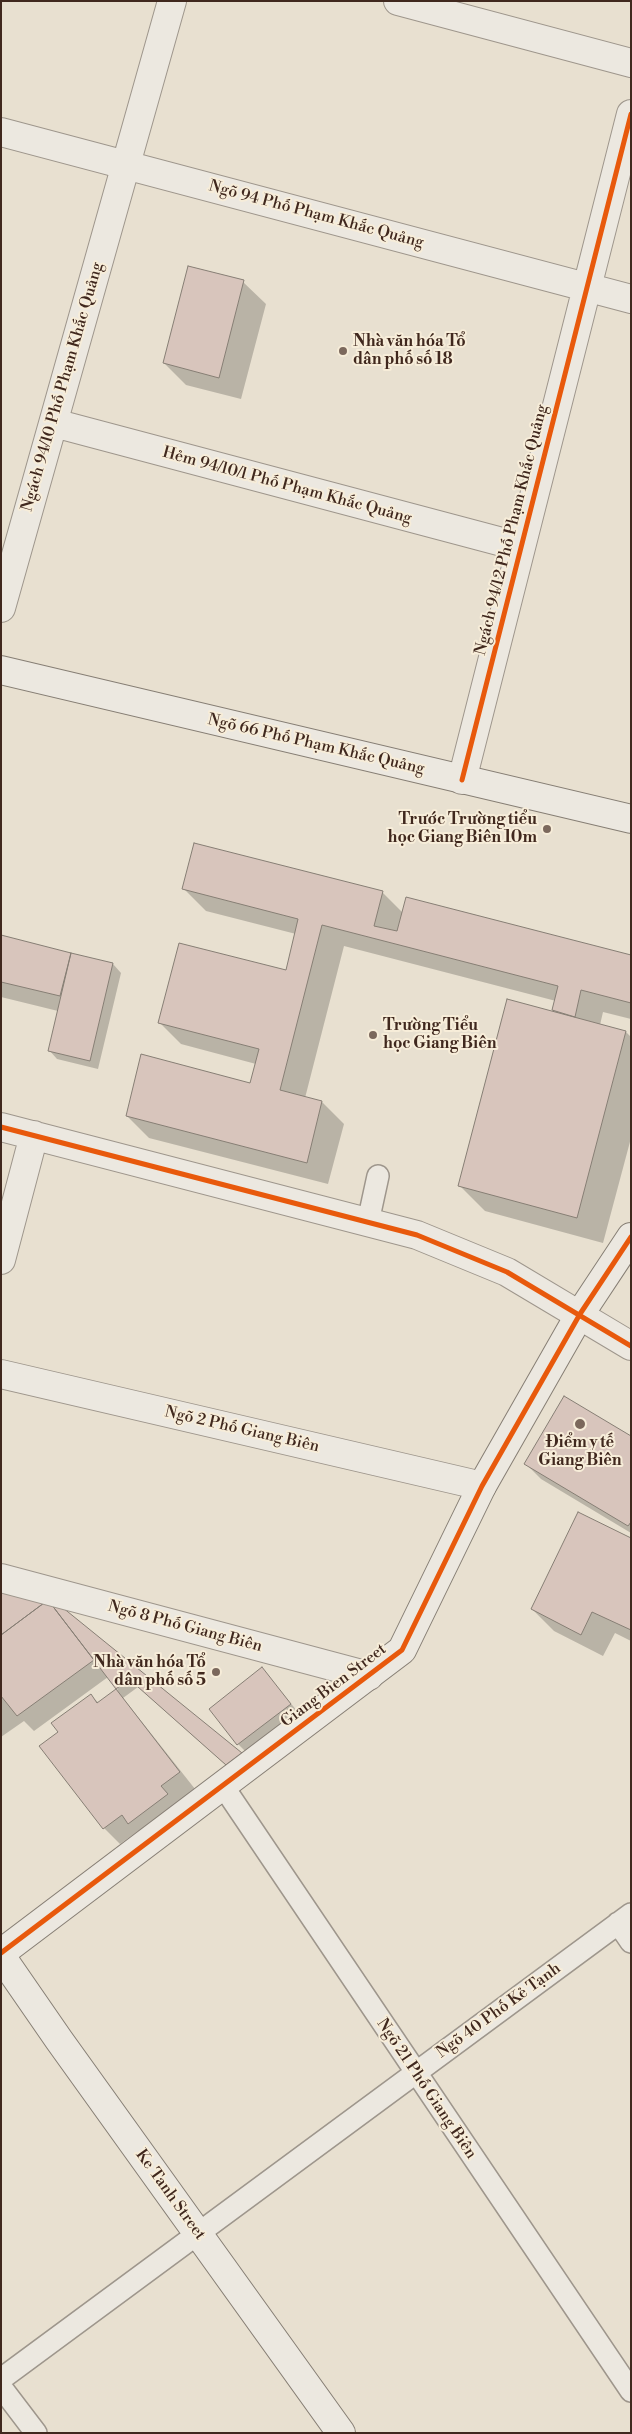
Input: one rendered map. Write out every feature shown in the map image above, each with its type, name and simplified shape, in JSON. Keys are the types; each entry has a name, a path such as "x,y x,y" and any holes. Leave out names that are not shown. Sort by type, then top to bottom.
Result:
{"street":[{"name":"Ngách 94/10 Phố Phạm Khắc Quảng","path":"1,608 172,1"},
{"path":"398,1 462,9 631,62"},
{"name":"Ngách 94/12 Phố Phạm Khắc Quảng","path":"462,780 631,114"},
{"name":"Ngõ 94 Phố Phạm Khắc Quảng","path":"1,132 631,299"},
{"name":"Hẻm 94/10/1 Phố Phạm Khắc Quảng","path":"54,423 521,547"},
{"name":"Ngõ 66 Phố Phạm Khắc Quảng","path":"1,670 631,819"},
{"path":"1,1127 417,1235 507,1272 631,1346"},
{"path":"1,1260 34,1136"},
{"name":"Giang Bien Street","path":"1,1955 402,1650 482,1486 580,1314 631,1237"},
{"name":"Ngõ 2 Phố Giang Biên","path":"1,1374 482,1486"},
{"name":"Ngõ 8 Phố Giang Biên","path":"1,1578 369,1676"},
{"name":"Ke Tanh Street","path":"1,1955 341,2433"}],"lane":[{"path":"368,1222 378,1176"},
{"name":"Ngõ 21 Phố Giang Biên","path":"223,1786 631,2391"},
{"path":"624,1918 631,1942"},
{"name":"Ngõ 40 Phố Kẻ Tạnh","path":"1,2379 624,1918"},
{"path":"1,2387 36,2433"}],"building":[{"path":"188,266 244,280 219,378 163,363"},
{"path":"194,843 383,891 374,926 397,931 406,897 631,955 631,1003 581,990 575,1017 552,1010 558,986 322,925 280,1090 322,1101 307,1163 126,1116 141,1054 250,1083 259,1049 158,1023 179,943 286,970 298,919 182,889"},
{"path":"1,935 71,953 60,996 1,982"},
{"path":"71,953 113,963 90,1061 48,1051"},
{"path":"507,999 626,1031 577,1218 458,1186"},
{"name":"Điểm y tế Giang Biên","path":"564,1396 631,1436 631,1522 628,1526 524,1464"},
{"path":"578,1512 631,1538 631,1630 592,1612 581,1635 531,1609"},
{"path":"1,1589 48,1600 1,1635"},
{"path":"48,1600 94,1660 17,1716 1,1696 1,1635"},
{"path":"48,1600 57,1603 242,1753 226,1765 129,1679 116,1689"},
{"path":"262,1667 291,1704 237,1745 209,1709"},
{"path":"116,1689 180,1772 161,1786 168,1794 128,1824 122,1815 103,1829 39,1746 58,1732 51,1723 91,1694 97,1703"}],"cycle path":[{"path":"462,780 631,114"},
{"path":"1,1127 417,1235 507,1272 631,1346"},
{"path":"1,1953 402,1650 482,1486 580,1314 631,1237"}],"place":[{"name":"Nhà văn hóa Tổ dân phố số 18","path":"343,351"},
{"name":"Trước Trường tiểu học Giang Biên 10m","path":"547,829"},
{"name":"Trường Tiểu học Giang Biên","path":"373,1035"},
{"name":"Điểm y tế Giang Biên","path":"580,1424"},
{"name":"Nhà văn hóa Tổ dân phố số 5","path":"216,1672"}]}
